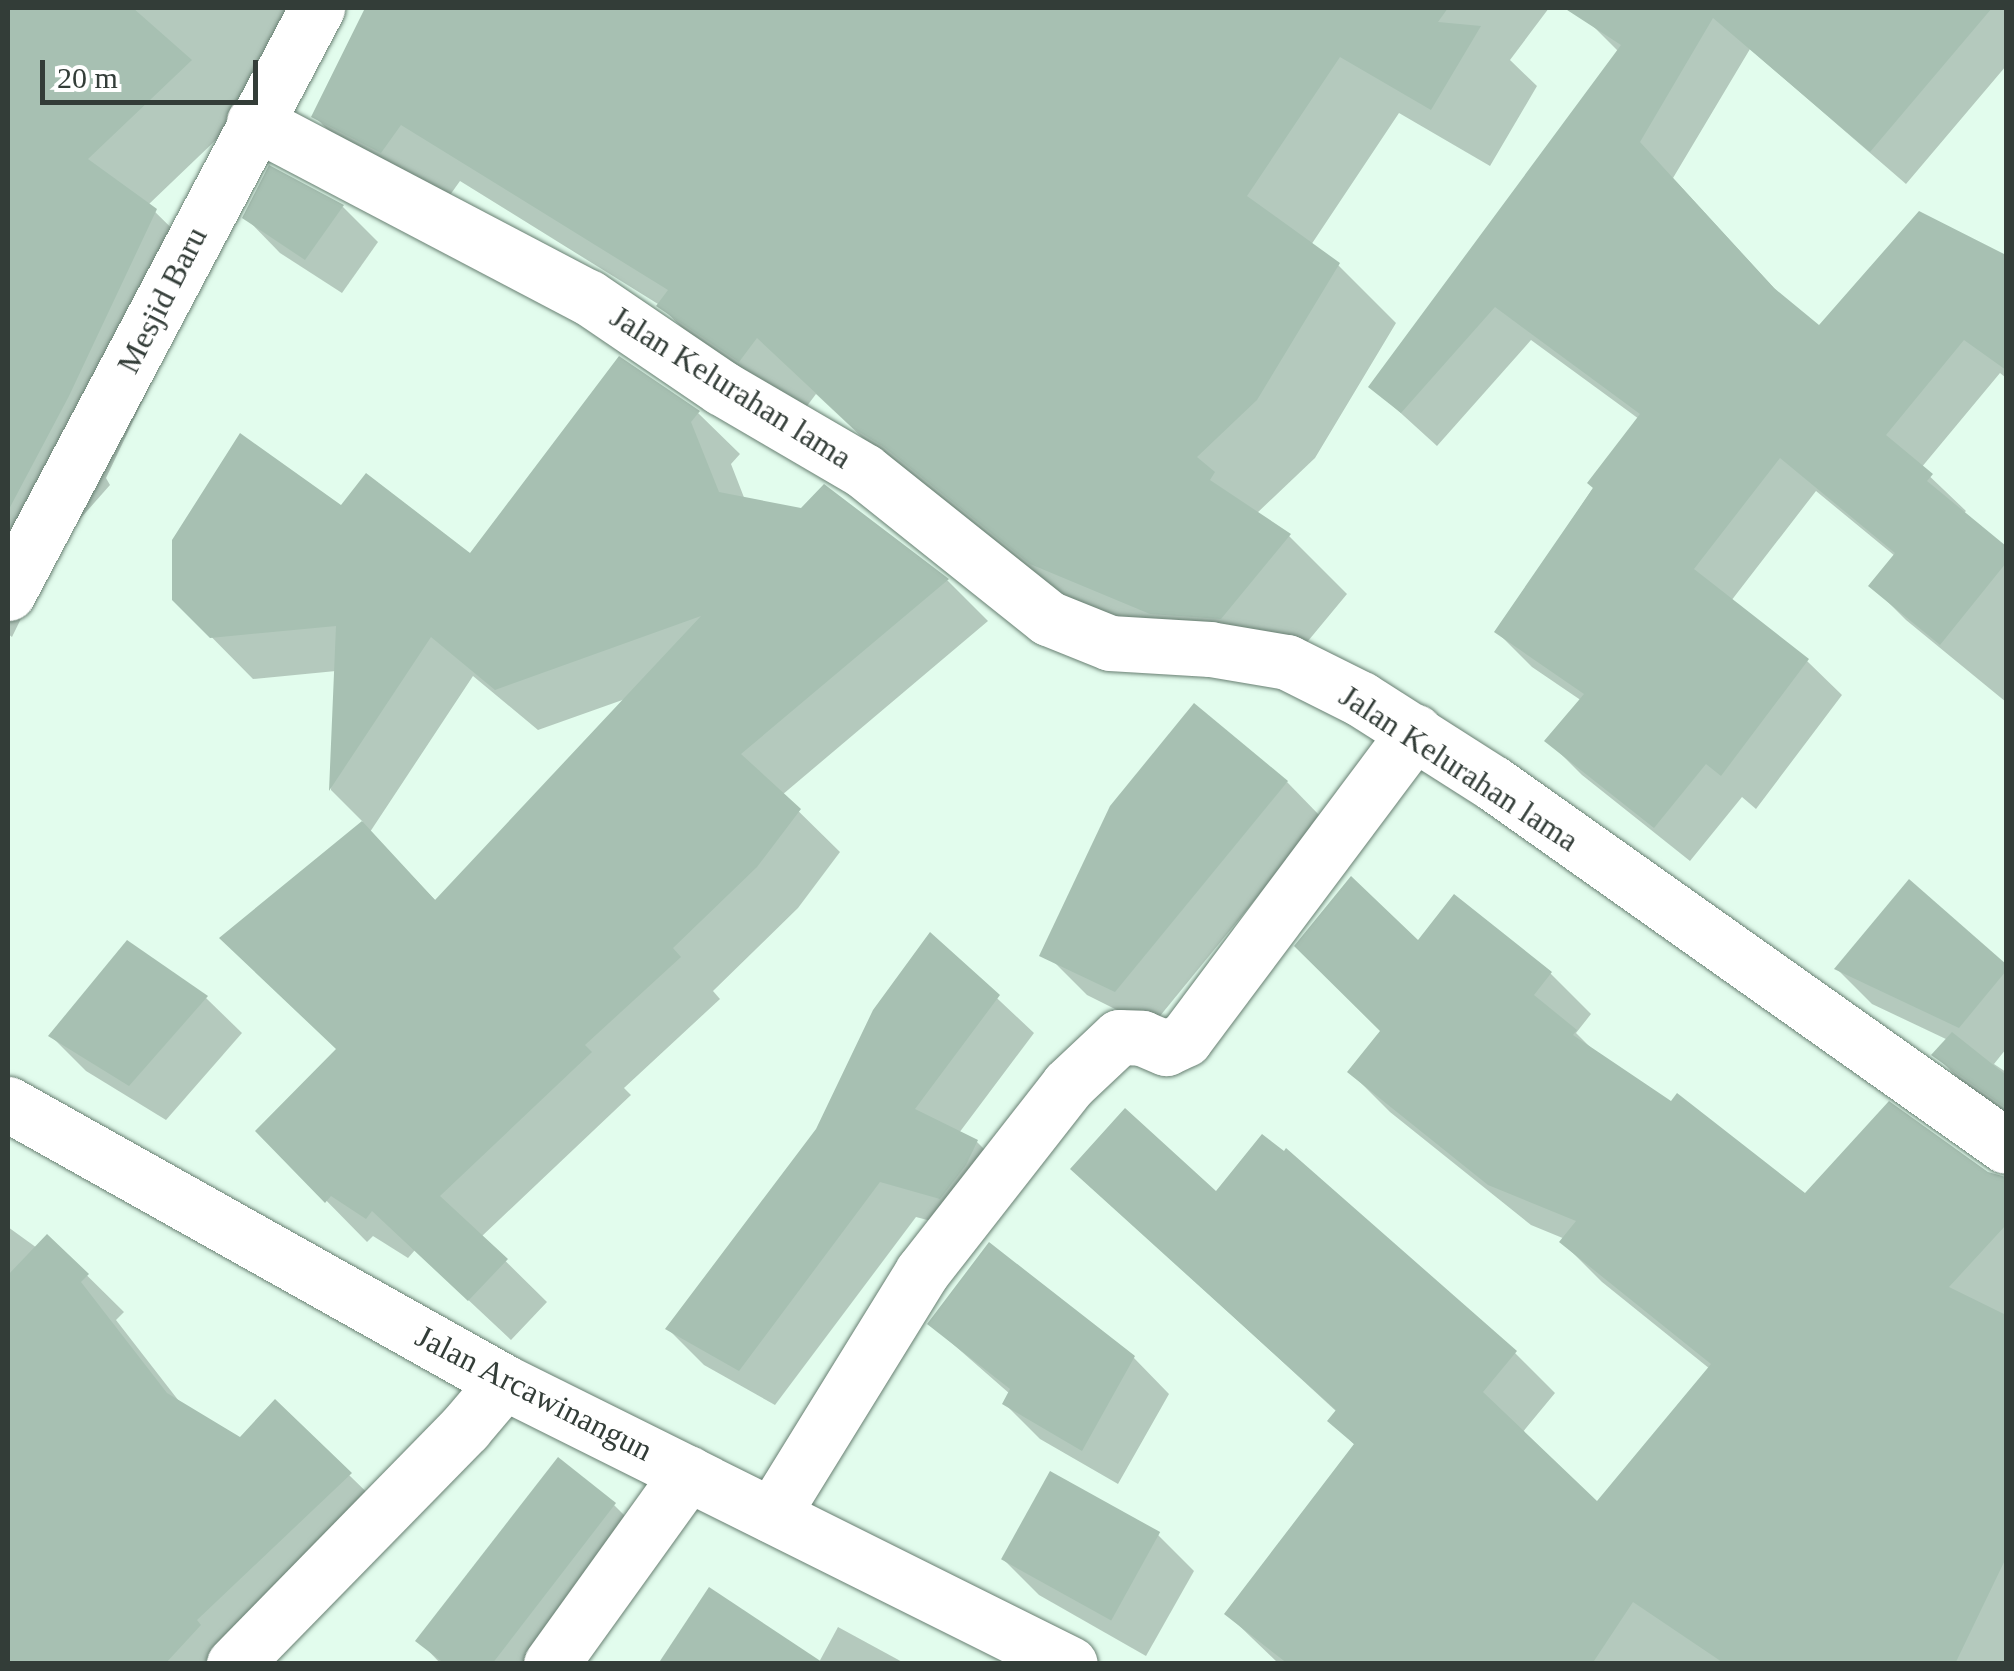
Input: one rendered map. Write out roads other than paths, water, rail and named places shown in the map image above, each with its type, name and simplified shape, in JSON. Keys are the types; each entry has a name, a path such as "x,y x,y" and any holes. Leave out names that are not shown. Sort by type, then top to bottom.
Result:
{"street":[{"name":"Mesjid Baru","path":"8,593 24,529 317,8"},
{"name":"Jalan Kelurahan lama","path":"254,122 588,297 722,388 864,471 1048,618 1110,643 1210,648 1287,662 1362,698 2006,1146"},
{"path":"772,1514 922,1272 1068,1085 1119,1036 1142,1038 1166,1048 1186,1039 1414,732"},
{"name":"Jalan Arcawinangun","path":"8,1104 504,1382 1070,1664"},
{"path":"234,1664 465,1428 504,1382"},
{"path":"551,1664 688,1473"}]}
